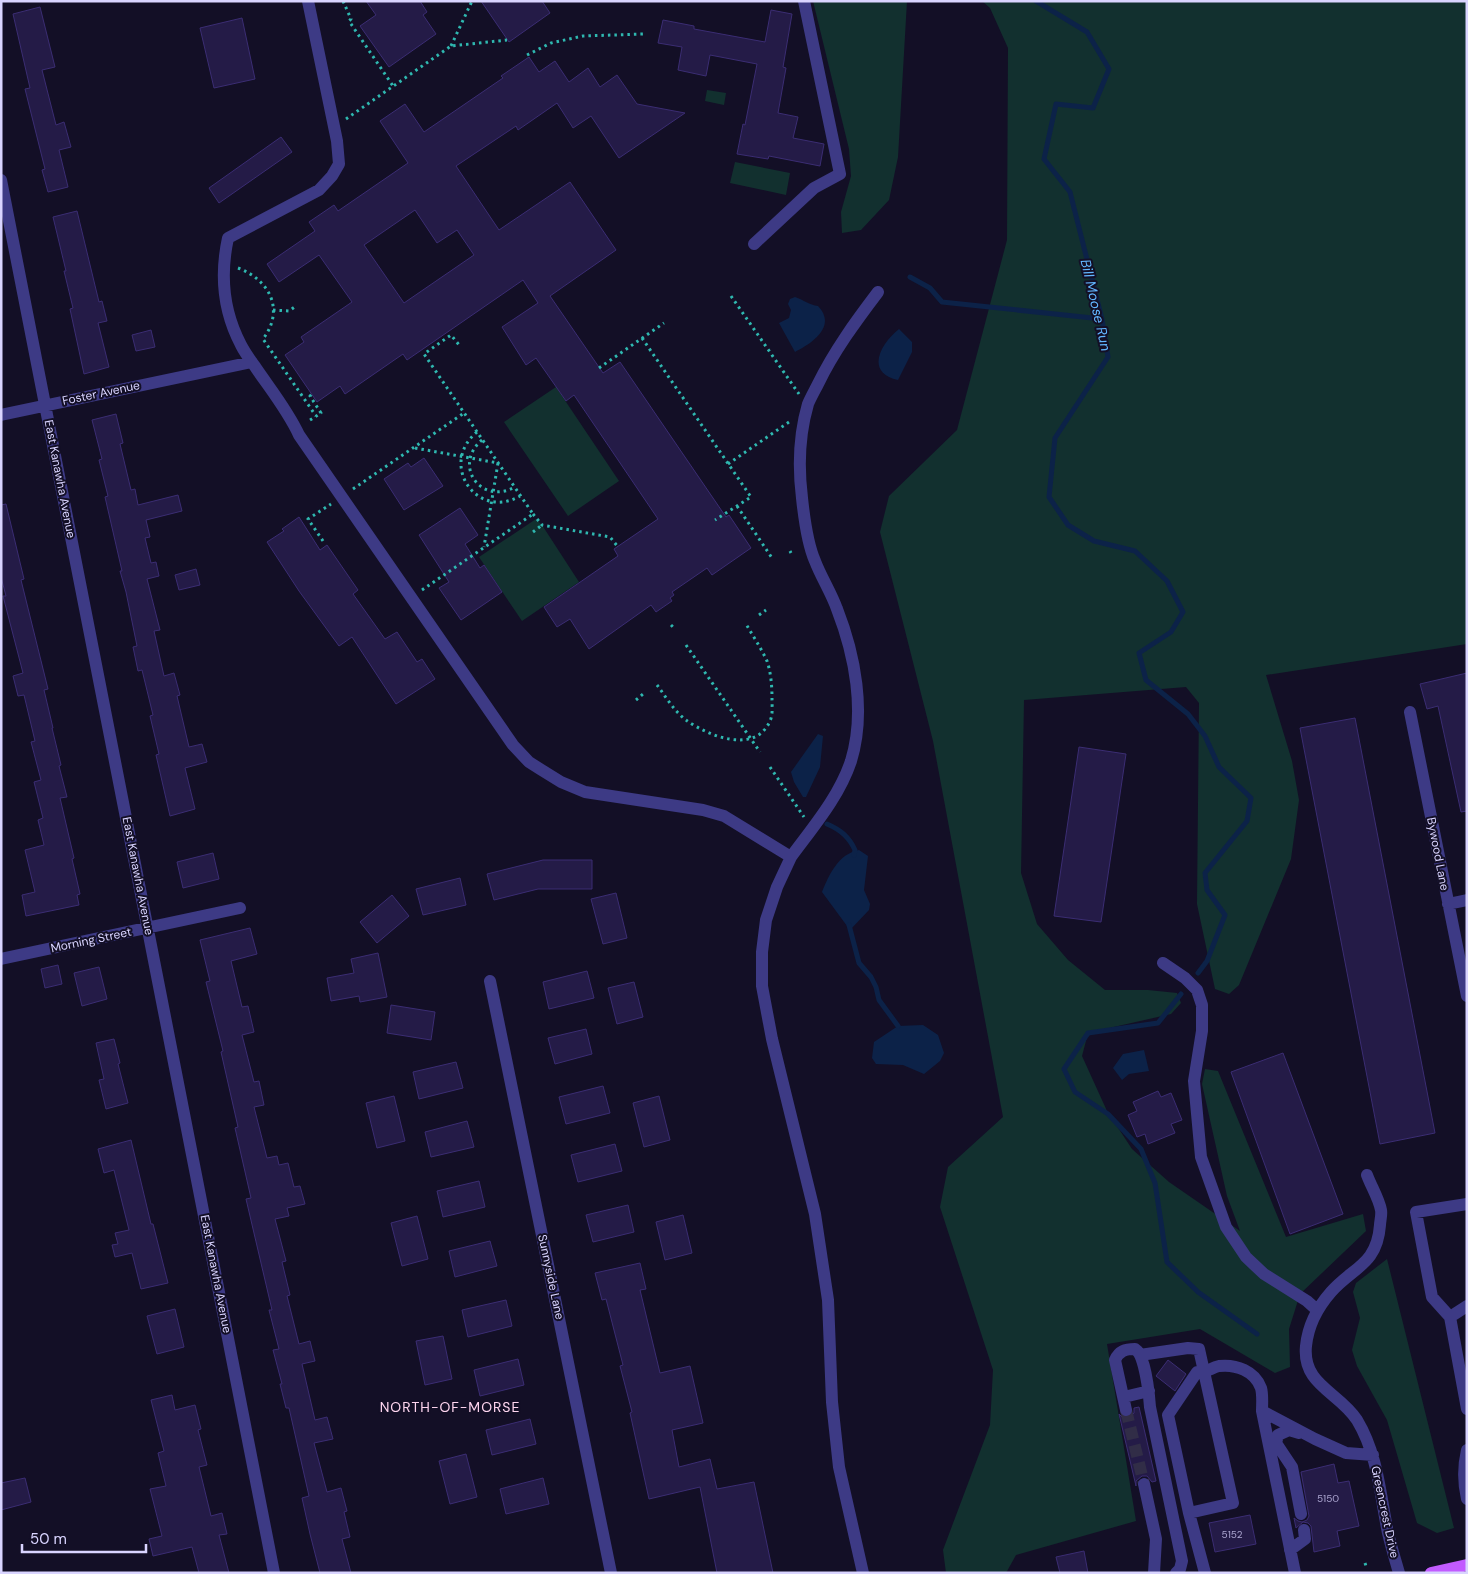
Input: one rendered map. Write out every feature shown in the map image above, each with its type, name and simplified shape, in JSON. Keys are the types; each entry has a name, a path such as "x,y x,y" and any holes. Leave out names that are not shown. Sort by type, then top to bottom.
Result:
{"main road":[{"path":"1431,1573 1467,1565"}],"street":[{"path":"308,1 337,141 338,164 332,176 319,190 228,238 223,274 226,302 233,327 242,347 293,421 302,438 513,745 529,762 561,782 585,792 703,810 724,816 791,857"},
{"path":"754,244 814,188 840,174 804,1"},
{"name":"East Kanawha Avenue","path":"1,180 274,1573"},
{"path":"863,1573 839,1467 832,1402 828,1300 814,1214 772,1039 762,986 762,952 766,920 777,887 791,857 836,795 851,760 858,719 856,685 848,640 837,608 814,559 803,512 799,472 801,439 808,403 827,367 860,314 878,292"},
{"name":"Foster Avenue","path":"1,415 252,362"},
{"name":"Bywood Lane","path":"1410,712 1467,996"},
{"path":"1448,904 1467,900"},
{"name":"Morning Street","path":"1,959 240,908"},
{"path":"1163,963 1186,978 1198,990 1202,1006 1202,1031 1194,1081 1200,1157 1226,1226 1246,1257 1264,1274 1306,1301 1316,1310"},
{"name":"Sunnyside Lane","path":"490,981 612,1573"},
{"name":"Greencrest Drive","path":"1367,1175 1381,1210 1380,1232 1376,1249 1362,1266 1332,1291 1316,1310 1309,1328 1305,1364 1314,1379 1349,1409 1358,1422 1373,1455 1388,1534 1399,1573"},
{"path":"1467,1204 1416,1212 1432,1297 1450,1317 1467,1409"},
{"path":"1450,1317 1467,1306"},
{"path":"1140,1354 1188,1348 1199,1349 1233,1503 1189,1513"},
{"path":"1149,1391 1125,1403 1115,1360 1118,1354 1129,1349 1135,1349 1140,1354 1149,1391 1150,1407 1182,1561 1180,1569 1176,1573"},
{"path":"1205,1573 1189,1513 1168,1415 1197,1372 1205,1373 1217,1367 1232,1366 1250,1373 1261,1388 1262,1411 1295,1573"},
{"path":"1262,1411 1346,1453 1373,1455"},
{"path":"1301,1514 1292,1467 1276,1443 1278,1434 1289,1430 1311,1437"},
{"path":"1467,1451 1464,1464 1464,1485 1467,1499"},
{"path":"1154,1573 1156,1539 1145,1490 1167,1490"},
{"path":"1290,1550 1306,1539 1304,1530"}],"path":[{"path":"342,1 351,19 349,21 393,86"},
{"path":"451,46 472,1"},
{"path":"527,55 552,43 583,36 644,34"},
{"path":"342,121 451,46 507,40"},
{"path":"244,270 259,279 272,299 273,320 270,329 263,339 316,416"},
{"path":"731,296 802,398"},
{"path":"273,310 288,311 296,306"},
{"path":"599,368 664,322"},
{"path":"460,346 451,335 424,354 533,514 542,525 610,537 618,547"},
{"path":"642,338 751,497 715,520"},
{"path":"310,420 322,413 310,396 312,394"},
{"path":"350,492 464,413"},
{"path":"728,464 796,417"},
{"path":"477,432 468,440 461,456 464,480 480,497 491,501 506,501 520,496"},
{"path":"482,440 474,448 470,458 470,469 474,480 484,489 492,492 506,492 515,487"},
{"path":"415,448 498,463"},
{"path":"484,547 498,463"},
{"path":"323,541 308,519 334,503"},
{"path":"737,506 772,558"},
{"path":"419,592 533,514"},
{"path":"533,532 542,525"},
{"path":"759,615 766,610"},
{"path":"657,685 675,710 686,720 712,734 729,740 740,740 754,737 763,731 770,723 771,718 771,677 760,646 746,624"},
{"path":"686,645 760,752"},
{"path":"636,700 643,694"},
{"path":"770,767 804,818"}],"green space":[{"path":"813,1 907,1 898,157 889,200 861,230 842,233 841,212 851,176 849,149"},
{"path":"982,1 1467,1 1467,644 1266,675 1292,761 1299,800 1291,859 1239,985 1229,994 1215,989 1197,904 1199,703 1186,687 1024,700 1021,873 1037,924 1068,960 1105,990 1148,990 1177,993 1181,1003 1171,1014 1096,1031 1087,1037 1082,1056 1107,1111 1132,1149 1169,1182 1240,1231 1227,1196 1202,1084 1205,1069 1218,1071 1286,1237 1363,1214 1366,1231 1300,1294 1289,1329 1290,1367 1275,1373 1200,1329 1107,1344 1136,1521 1016,1555 1006,1573 946,1573 943,1550 990,1425 993,1370 940,1207 948,1167 1003,1117 933,741 880,532 889,496 957,430 1007,240 1008,48 990,8"},
{"path":"707,90 726,93 724,105 705,101"},
{"path":"735,162 790,173 786,195 730,183"},
{"path":"556,387 619,481 568,516 504,422"},
{"path":"536,519 542,525 579,582 522,621 479,557"},
{"path":"1387,1259 1454,1528 1437,1533 1417,1523 1387,1420 1357,1366 1352,1350 1360,1318 1353,1292 1356,1283"}],"water":[{"path":"795,297 818,306 825,320 824,327 815,339 795,352 779,323 789,318 791,310 788,304 790,299"},
{"path":"899,329 912,342 912,352 898,380 882,371 879,365 879,357 886,342"},
{"path":"818,734 823,736 820,767 806,797 803,797 794,782 791,772"},
{"path":"859,850 868,856 864,890 870,904 869,910 850,930 822,892 835,866 845,856"},
{"path":"923,1025 938,1035 944,1053 940,1061 924,1074 903,1065 876,1064 872,1058 874,1042 898,1026"},
{"path":"1144,1050 1149,1071 1129,1074 1122,1080 1113,1068 1123,1054"}],"building":[{"path":"366,1 420,1 427,12 423,15 436,34 389,67 360,26 376,15"},
{"path":"481,1 542,1 550,13 509,42"},
{"path":"40,7 55,67 42,70 56,125 64,122 71,147 59,150 68,187 48,192 42,170 45,169 25,89 30,88 13,14"},
{"path":"771,10 792,14 783,67 786,68 778,113 798,117 793,138 824,144 820,166 769,156 768,159 737,154 743,124 745,125 757,64 710,55 706,76 678,70 682,47 658,43 663,20 694,26 694,29 765,42"},
{"path":"242,18 255,79 214,88 200,28"},
{"path":"529,57 539,72 555,61 569,82 588,68 600,87 617,75 637,104 685,113 619,158 591,116 573,128 557,103 518,130 516,126 456,166 499,230 570,182 616,250 550,296 603,373 620,362 726,517 729,515 751,548 712,575 707,568 672,592 674,595 670,598 672,601 656,612 651,605 589,649 570,619 557,627 544,607 618,556 614,549 658,519 574,395 566,401 536,358 526,365 502,327 538,303 523,280 407,360 403,354 345,394 340,386 317,402 285,355 304,342 301,337 352,302 319,255 279,282 267,264 315,231 309,222 334,205 338,211 408,163 380,121 405,104 424,132 503,78 501,76","holes":["415,210 437,243 457,230 474,255 404,303 364,245"]},
{"path":"281,137 292,152 219,203 209,188"},
{"path":"77,211 99,302 102,301 107,321 98,323 109,367 84,374 70,309 73,308 64,271 66,271 53,217"},
{"path":"151,330 155,347 136,351 132,335"},
{"path":"116,414 123,443 120,444 131,490 135,489 138,505 178,495 182,511 146,520 150,537 145,538 151,563 156,562 159,576 147,579 160,630 154,631 164,676 174,673 180,695 177,696 189,747 202,744 207,762 185,768 195,809 170,816 156,755 159,754 150,716 153,715 142,670 138,671 133,647 137,646 105,497 108,496 99,460 102,459 92,420"},
{"path":"424,458 443,486 404,510 384,479 408,463 411,467"},
{"path":"6,504 24,579 21,580 48,689 44,690 67,797 60,798 80,894 77,895 79,905 26,916 22,895 35,892 25,850 44,845 38,820 43,818 34,782 41,780 31,742 35,741 24,695 18,696 13,676 23,673 3,596 6,596 1,577 1,505"},
{"path":"460,508 478,535 465,544 480,568 484,565 502,592 461,620 439,588 449,582 419,535"},
{"path":"299,517 320,550 327,545 358,590 353,594 385,639 397,632 417,662 422,659 435,679 396,704 352,637 339,646 299,591 267,542 284,531 282,529"},
{"path":"196,569 200,585 179,590 175,575"},
{"path":"1467,673 1467,811 1461,812 1438,706 1427,709 1420,684"},
{"path":"1355,718 1435,1133 1380,1144 1300,728"},
{"path":"1079,747 1126,754 1101,922 1054,916"},
{"path":"213,853 219,879 183,888 177,862"},
{"path":"543,860 592,860 592,889 538,889 494,900 487,874"},
{"path":"460,878 466,905 423,915 416,889"},
{"path":"616,893 627,938 603,944 591,899"},
{"path":"392,895 409,916 377,943 360,922"},
{"path":"250,928 257,954 231,961 242,1007 248,1006 254,1032 242,1035 254,1082 259,1081 264,1105 254,1107 267,1158 277,1156 279,1165 288,1163 294,1187 300,1186 305,1204 287,1208 289,1216 275,1219 286,1261 282,1262 290,1295 287,1296 299,1344 310,1341 315,1361 302,1364 315,1420 327,1417 333,1439 314,1443 327,1492 341,1488 347,1511 344,1512 350,1537 342,1539 351,1573 320,1573 310,1534 302,1498 309,1496 289,1408 286,1408 273,1350 279,1349 269,1310 272,1310 246,1199 251,1198 235,1128 238,1127 221,1052 223,1051 206,982 210,981 200,940"},
{"path":"378,953 387,997 360,1002 359,996 331,1001 327,978 354,973 351,959"},
{"path":"58,965 62,984 45,988 41,969"},
{"path":"99,967 107,999 82,1006 74,973"},
{"path":"587,971 594,998 549,1009 543,982"},
{"path":"634,982 643,1017 617,1024 608,988"},
{"path":"391,1005 435,1012 431,1040 387,1033"},
{"path":"586,1029 592,1054 555,1064 548,1038"},
{"path":"114,1039 128,1103 106,1109 99,1080 104,1079 96,1043"},
{"path":"1283,1053 1343,1214 1290,1234 1231,1072"},
{"path":"456,1062 463,1088 419,1099 413,1072"},
{"path":"603,1086 610,1113 566,1124 559,1097"},
{"path":"1158,1091 1161,1097 1171,1093 1182,1120 1171,1124 1175,1133 1148,1144 1145,1134 1137,1137 1128,1115 1137,1111 1133,1102"},
{"path":"394,1096 405,1141 377,1148 366,1103"},
{"path":"659,1096 670,1140 644,1147 633,1103"},
{"path":"467,1121 474,1147 431,1157 425,1132"},
{"path":"131,1140 151,1224 153,1224 168,1283 141,1289 132,1253 115,1257 112,1245 118,1244 115,1233 129,1230 114,1170 104,1173 98,1149"},
{"path":"615,1144 622,1171 578,1182 571,1155"},
{"path":"479,1181 485,1207 443,1217 437,1191"},
{"path":"628,1205 634,1232 593,1242 586,1215"},
{"path":"683,1215 692,1253 665,1260 656,1222"},
{"path":"417,1216 428,1259 402,1266 391,1223"},
{"path":"490,1241 497,1266 455,1277 449,1251"},
{"path":"640,1263 646,1289 640,1290 660,1373 690,1366 703,1423 672,1430 679,1467 710,1459 717,1489 754,1482 773,1573 717,1573 700,1487 649,1499 630,1413 632,1412 620,1366 623,1365 606,1299 602,1300 595,1273"},
{"path":"506,1300 512,1326 468,1337 462,1310"},
{"path":"175,1309 184,1347 157,1354 147,1316"},
{"path":"443,1336 452,1379 425,1385 416,1341"},
{"path":"518,1359 524,1385 480,1396 474,1370"},
{"path":"1168,1360 1186,1374 1175,1391 1156,1376"},
{"path":"172,1395 175,1410 195,1405 201,1429 198,1430 207,1465 199,1467 211,1516 222,1513 227,1534 219,1535 229,1573 199,1573 192,1547 153,1556 149,1539 162,1536 150,1489 166,1486 158,1453 164,1451 151,1400"},
{"path":"1139,1407 1156,1481 1152,1482 1147,1476 1142,1476 1136,1481 1136,1486 1119,1414 1123,1418 1128,1418 1134,1413 1134,1408"},
{"path":"530,1419 536,1444 492,1455 486,1430"},
{"path":"466,1454 477,1497 450,1504 439,1461"},
{"path":"1334,1464 1338,1483 1349,1481 1359,1526 1337,1531 1340,1546 1314,1552 1311,1526 1303,1522 1296,1528 1294,1518 1302,1522 1307,1520 1309,1516 1301,1472"},
{"path":"25,1478 31,1502 1,1510 1,1483"},
{"path":"543,1478 549,1504 506,1514 500,1489"},
{"path":"1250,1515 1256,1544 1215,1552 1209,1523"},
{"path":"1084,1551 1088,1573 1060,1573 1056,1557"}],"waterway":[{"name":"Bill Moose Run","path":"1036,1 1087,32 1109,69 1093,108 1056,104 1044,159 1070,192 1102,319 1108,357 1055,438 1049,497 1068,525 1094,541 1135,551 1167,581 1183,612 1171,632 1139,653 1146,680 1188,714 1205,736 1219,767 1251,798 1247,821 1205,873 1207,890 1225,915 1207,961 1198,973"},
{"path":"910,277 930,288 942,302 1102,319"},
{"path":"827,824 840,831 850,841 855,850 854,855"},
{"path":"849,925 859,963 871,977 879,1000 898,1026"},
{"name":"Bill Moose Run","path":"1181,994 1158,1023 1088,1033 1064,1069 1075,1092 1108,1114 1141,1149 1155,1183 1167,1262 1198,1292 1257,1334"}],"tunnel":[{"path":"1126,1410 1144,1484"}],"district":[{"name":"NORTH-OF-MORSE","path":"450,1407"}]}
